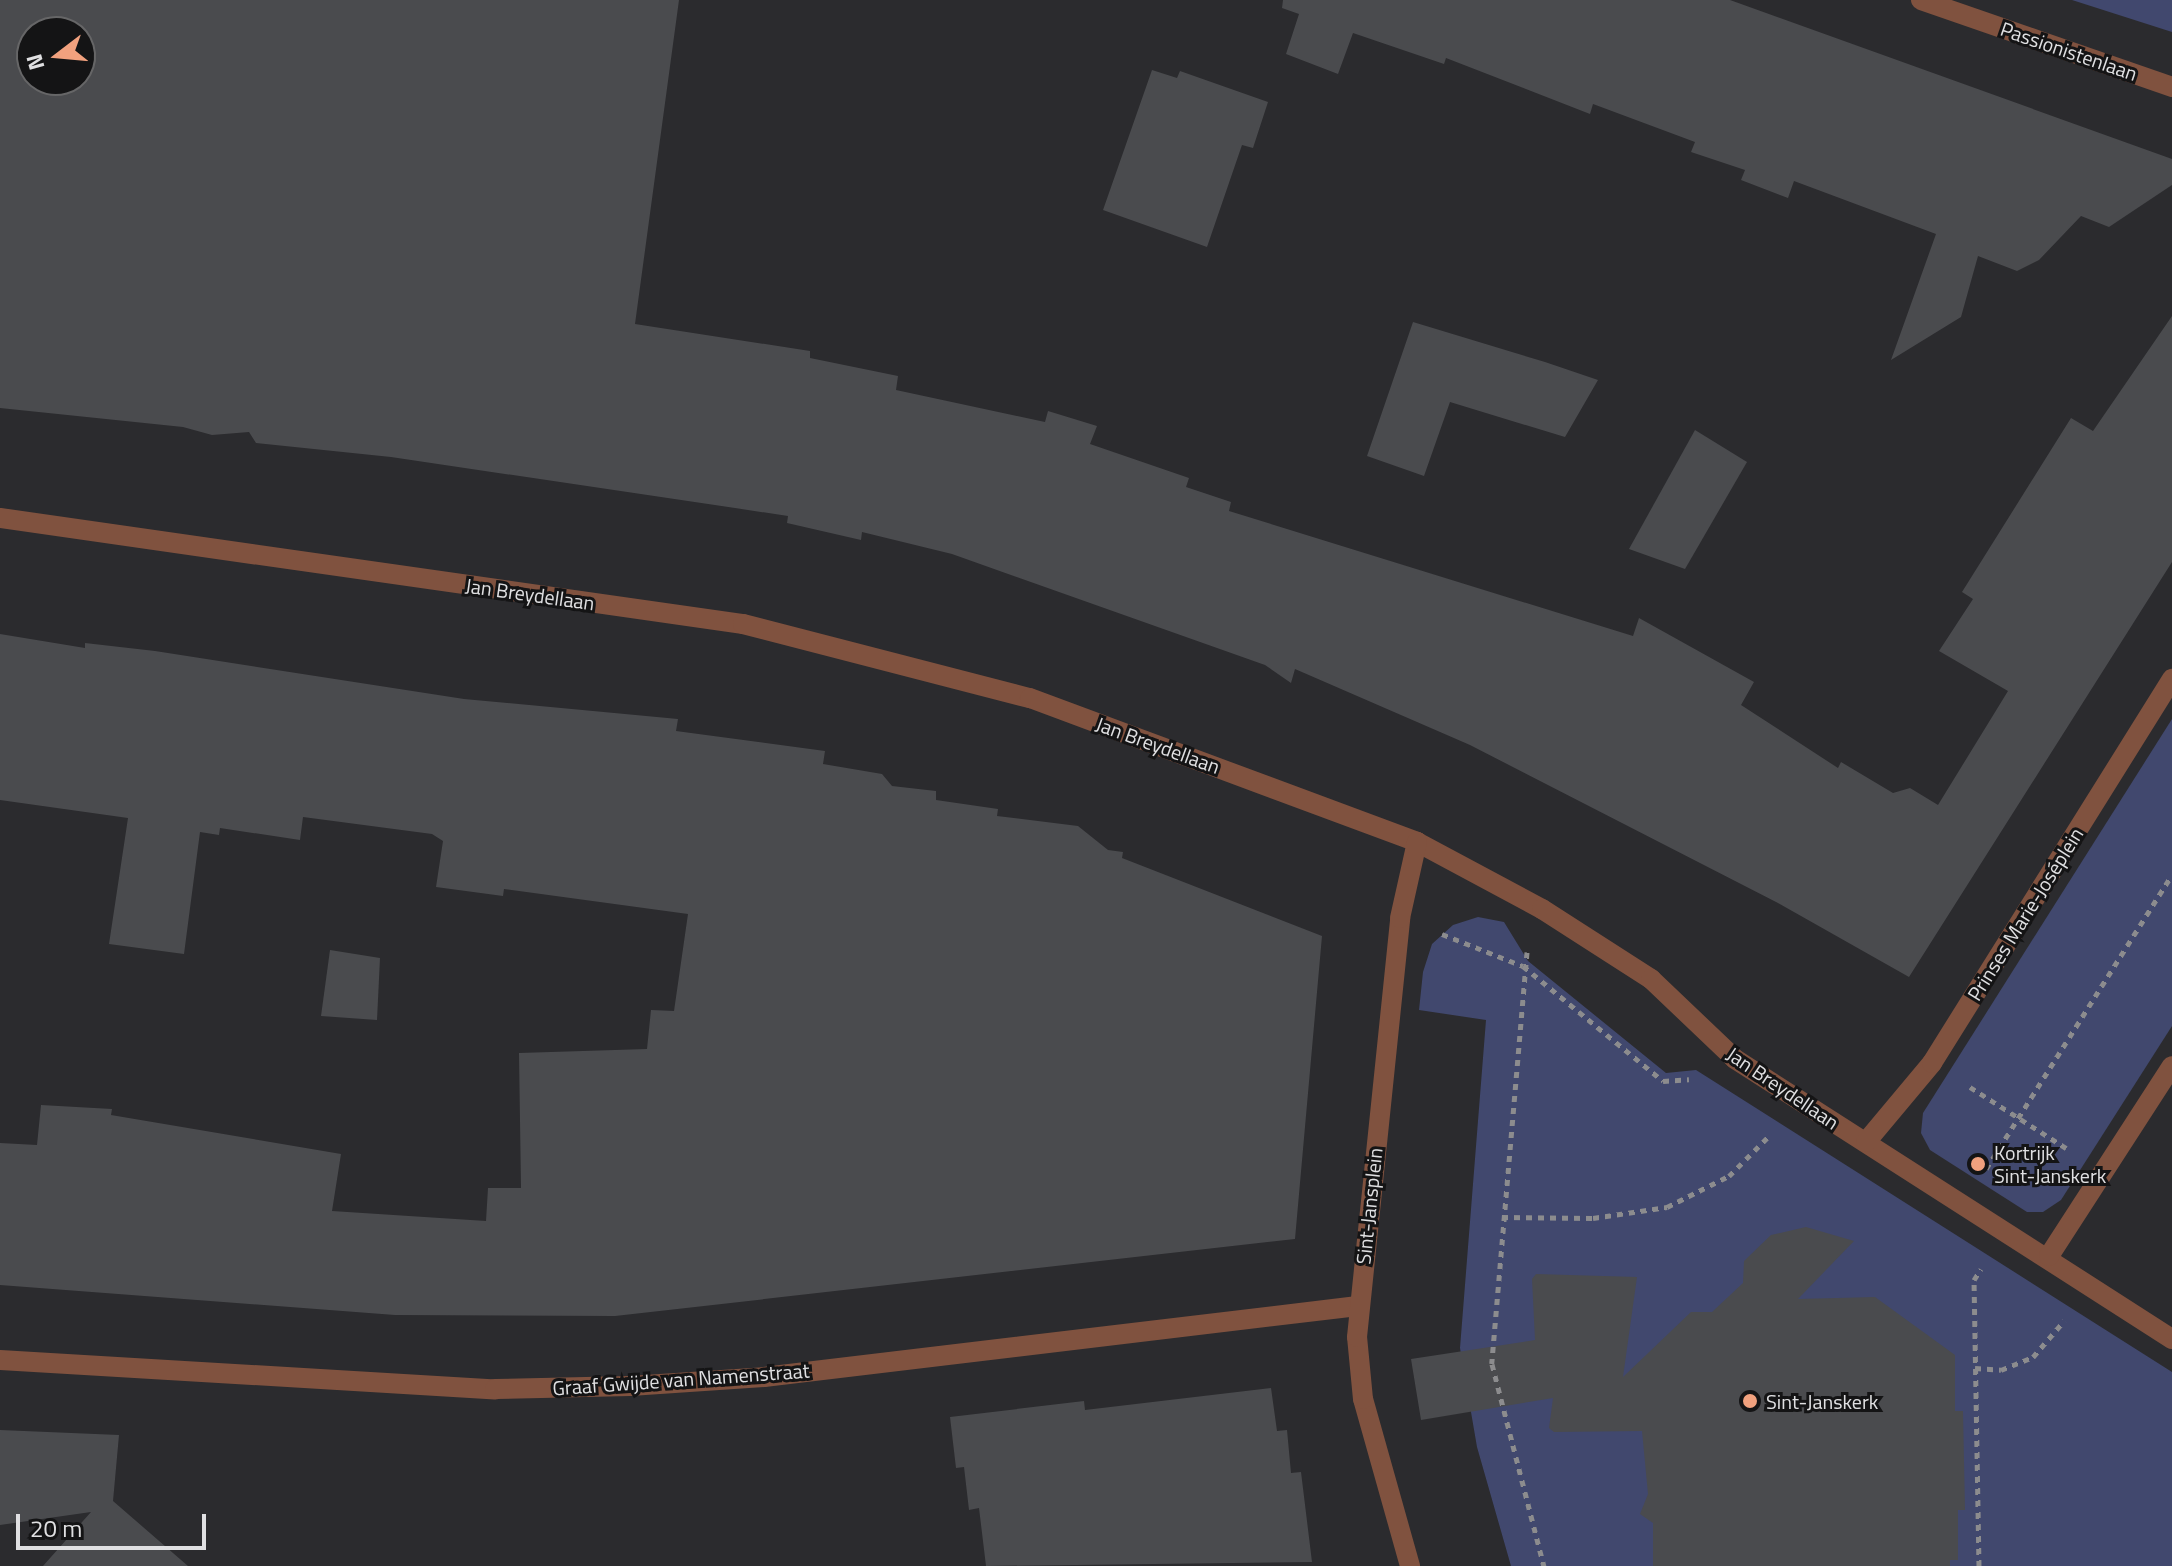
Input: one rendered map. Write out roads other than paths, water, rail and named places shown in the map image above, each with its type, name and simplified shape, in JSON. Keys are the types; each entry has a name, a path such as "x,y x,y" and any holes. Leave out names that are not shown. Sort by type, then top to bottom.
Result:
{"street":[{"name":"Passionistenlaan","path":"1921,0 2172,87"},
{"name":"Jan Breydellaan","path":"0,518 743,624 1030,698 1417,842 1542,909 1651,979 1735,1059 2049,1256 2172,1339"},
{"name":"Prinses Marie-Joséplein","path":"1866,1142 1932,1063 2172,679"},
{"name":"Sint-Jansplein","path":"1410,1566 1363,1399 1358,1306 1400,918 1417,842"},
{"path":"2049,1256 2172,1066"},
{"name":"Graaf Gwijde van Namenstraat","path":"0,1360 495,1389 630,1386 764,1377 1358,1306"}],"place":[{"name":"Kortrijk Sint-Janskerk","path":"1978,1164"},
{"name":"Sint-Janskerk","path":"1750,1401"}]}
